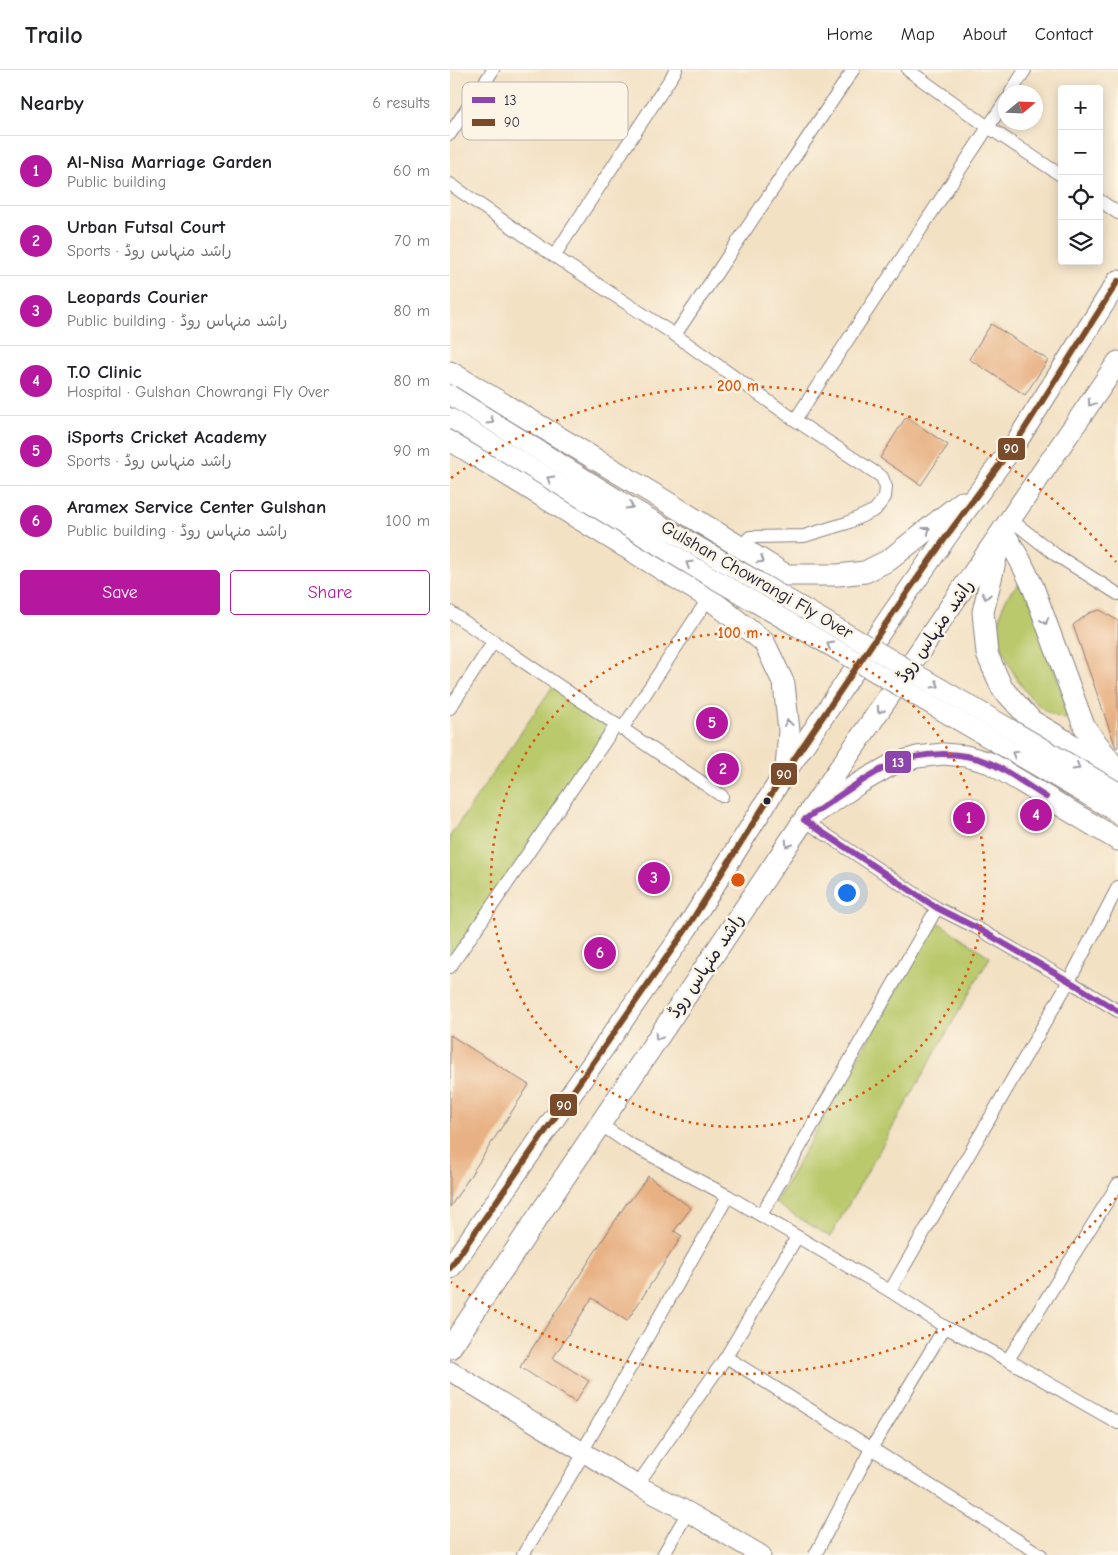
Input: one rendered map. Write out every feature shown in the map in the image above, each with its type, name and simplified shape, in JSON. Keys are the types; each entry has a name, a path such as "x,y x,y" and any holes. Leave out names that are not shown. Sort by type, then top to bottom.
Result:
{"main road":[{"name":"راشد منہاس روڈ","path":"450,1268 687,928 786,771 951,530 1017,441 1118,281"},
{"name":"راشد منہاس روڈ","path":"450,1348 804,820 1118,362"},
{"path":"450,372 786,575 838,575 865,572 889,560 987,482"},
{"name":"Gulshan Chowrangi Fly Over","path":"450,395 630,506 1118,792"},
{"name":"Gulshan Chowrangi Fly Over","path":"450,418 690,564 1118,813"},
{"path":"450,440 709,598 764,642 784,684 789,731 786,771"},
{"path":"1007,526 1033,587 1084,726 1118,772"},
{"path":"1007,526 983,612 987,654 1002,688 1032,721 1118,772"},
{"path":"804,820 892,764 917,757 943,754 966,756 990,763 1118,840"},
{"path":"450,1372 637,1485 688,1512 761,1555"}],"street":[{"path":"486,82 494,70"},
{"path":"554,256 676,70"},
{"path":"675,335 853,70"},
{"path":"908,70 988,127 1060,175"},
{"path":"1015,85 1025,70"},
{"path":"795,420 998,112"},
{"path":"450,134 462,117"},
{"path":"450,184 554,256 675,335 795,420 882,477 886,487 885,497 875,510 847,523 804,536 750,537 740,546 709,598 450,967"},
{"path":"1103,203 1118,213"},
{"path":"1007,526 1118,594"},
{"path":"450,612 722,796"},
{"path":"450,708 494,641"},
{"path":"804,820 937,908 977,928 1069,980 1118,1011"},
{"path":"890,1291 1069,980 1118,888"},
{"path":"761,1215 937,908"},
{"path":"600,1124 626,1142 728,1196 890,1291 945,1326 1118,1423"},
{"path":"1008,1360 1118,1184"},
{"path":"523,1555 583,1453 728,1196"},
{"path":"637,1485 726,1357 797,1237"},
{"path":"815,1555 871,1449 945,1326"},
{"path":"726,1357 1042,1555"},
{"path":"663,1555 688,1512"}],"green space":[{"path":"1017,585 1026,587 1071,719 1058,717 1045,710 1033,700 1013,673 1006,658 999,630 1000,617 1006,600"},
{"path":"555,683 616,725 450,969 450,836"},
{"path":"936,921 990,957 830,1237 775,1203"}],"building":[{"path":"991,324 1048,360 1025,395 969,359"},
{"path":"906,417 948,445 921,485 880,458"},
{"path":"1100,610 1118,621 1118,747 1116,748 1073,625 1089,613"},
{"path":"450,1035 529,1085 450,1207"},
{"path":"648,1176 691,1208 674,1231 682,1236 627,1321 592,1298 553,1358 589,1381 575,1402 520,1367 628,1201"}],"transit line":[{"name":"90","path":"450,1268 687,928 786,771 893,613 1017,441 1118,281"},
{"name":"13","path":"1046,797 990,763 966,756 928,755 903,760 880,770 804,820 937,908 977,928 1118,1011"}],"place":[{"name":"iSports Cricket Academy","path":"712,723"},
{"name":"Urban Futsal Court","path":"723,769"},
{"name":"T.O Clinic","path":"1036,815"},
{"name":"Al-Nisa Marriage Garden","path":"969,818"},
{"name":"Leopards Courier","path":"654,878"},
{"name":"Aramex Service Center Gulshan","path":"600,953"}]}
